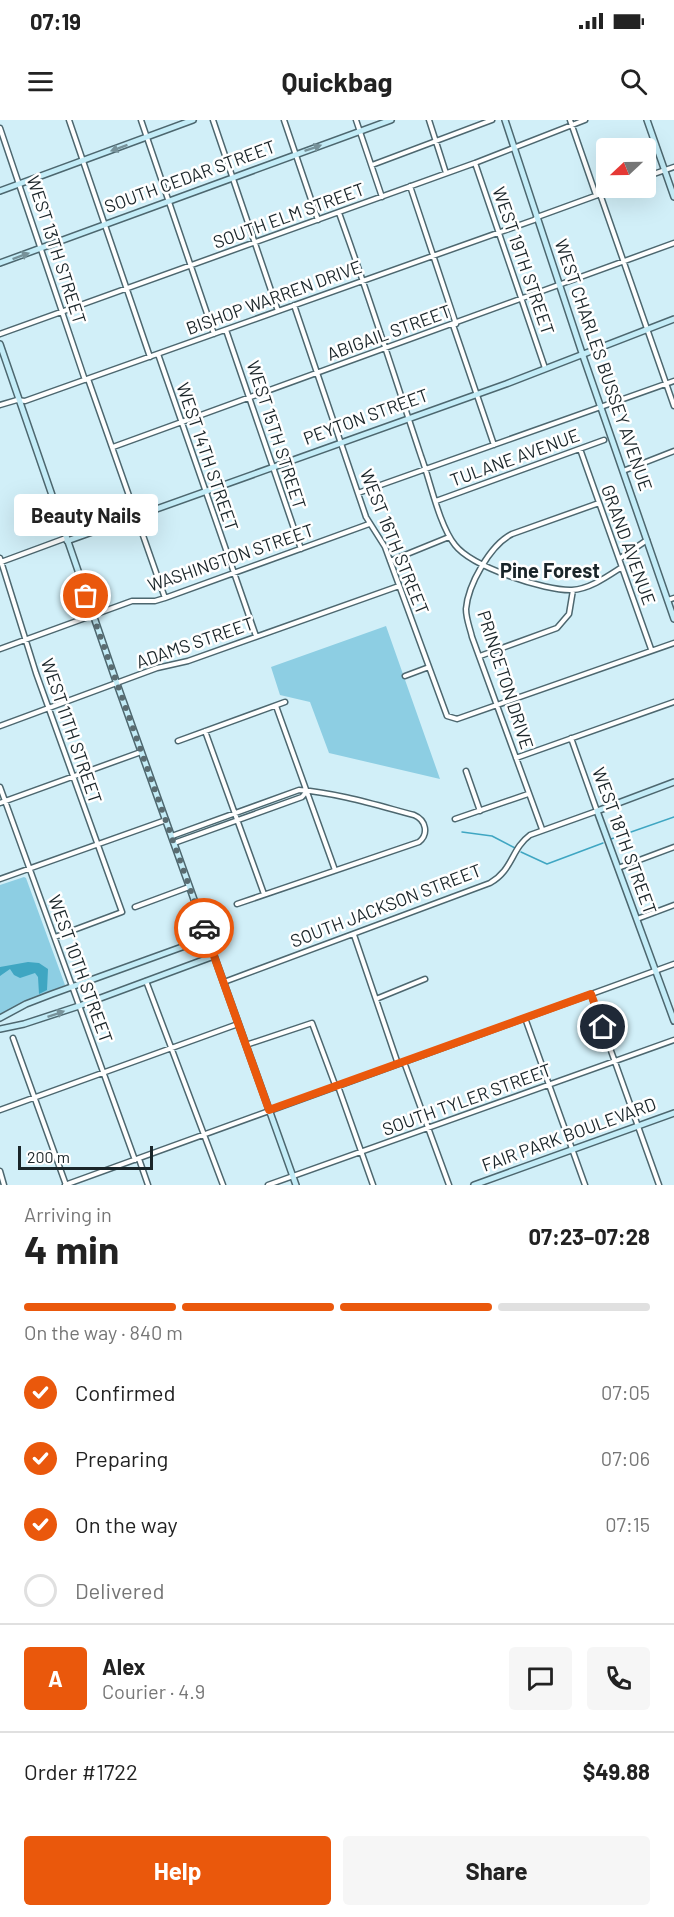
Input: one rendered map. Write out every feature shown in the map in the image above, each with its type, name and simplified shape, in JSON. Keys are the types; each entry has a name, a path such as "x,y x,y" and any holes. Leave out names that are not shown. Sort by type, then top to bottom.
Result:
{"street":[{"path":"69,120 150,357"},
{"path":"141,120 214,334"},
{"path":"0,191 193,120"},
{"path":"213,120 278,311"},
{"path":"284,120 318,220"},
{"path":"356,120 382,197"},
{"name":"SOUTH CEDAR STREET","path":"0,263 391,120"},
{"path":"429,120 446,173"},
{"path":"372,165 492,120"},
{"name":"WEST CHARLES BUSSEY AVENUE","path":"505,120 600,408 647,540 671,599 674,619"},
{"name":"SOUTH ELM STREET","path":"0,334 339,213 514,148 571,123 585,120"},
{"path":"648,120 674,197"},
{"path":"571,123 596,190"},
{"name":"WEST 13TH STREET","path":"0,128 62,312 165,598"},
{"name":"WEST 19TH STREET","path":"475,163 545,368"},
{"path":"656,173 674,167"},
{"path":"410,186 494,445"},
{"name":"BISHOP WARREN DRIVE","path":"0,405 19,400 25,401 499,233 596,196"},
{"path":"599,198 624,261 674,406"},
{"path":"339,213 450,537 464,554 483,565 542,586 573,590 597,582 622,567"},
{"name":"ABIGAIL STREET","path":"112,447 674,243"},
{"name":"WEST 16TH STREET","path":"294,305 369,524 385,547 445,714 451,718 457,718 496,705"},
{"name":"PEYTON STREET","path":"0,561 135,516 476,394 674,319"},
{"name":"WEST 15TH STREET","path":"226,330 271,467 301,549"},
{"path":"0,344 66,540 296,1185"},
{"name":"WEST 14TH STREET","path":"158,354 180,423 256,636"},
{"path":"358,493 674,381"},
{"name":"TULANE AVENUE","path":"436,501 604,440"},
{"name":"GRAND AVENUE","path":"580,449 651,649"},
{"path":"623,471 674,451"},
{"name":"PRINCETON DRIVE","path":"542,830 467,621 466,609 469,596 483,565 506,537 599,503"},
{"name":"WASHINGTON STREET","path":"0,649 132,601 155,601 165,598 369,524"},
{"path":"390,561 450,537"},
{"path":"619,559 647,540"},
{"name":"WEST 11TH STREET","path":"0,561 48,708 122,912 55,937"},
{"name":"ADAMS STREET","path":"0,726 157,668 188,661 399,586"},
{"path":"480,656 557,628 569,614 573,590"},
{"path":"496,705 651,649 674,643"},
{"path":"405,676 429,667"},
{"path":"178,741 285,702"},
{"path":"516,758 674,702"},
{"path":"276,706 336,870"},
{"path":"205,731 264,894"},
{"name":"WEST 18TH STREET","path":"571,738 674,1021"},
{"path":"3,802 141,752"},
{"path":"466,771 480,811"},
{"name":"SOUTH JACKSON STREET","path":"224,982 490,883 505,871 526,838 542,830 674,782"},
{"name":"WEST 10TH STREET","path":"0,787 3,802 55,937 103,1073 148,1185"},
{"path":"172,836 299,790 313,790 349,798 414,816 422,821 425,831 424,838 419,842 237,904"},
{"path":"174,843 302,796 307,791"},
{"path":"455,819 528,794"},
{"path":"0,879 166,820"},
{"path":"618,868 674,847"},
{"path":"135,907 189,887"},
{"path":"636,919 674,905"},
{"path":"354,935 398,1064"},
{"path":"0,1018 26,1004 207,938"},
{"path":"0,1029 24,1024 79,1006 214,956"},
{"path":"13,1038 65,1185 77,1184 269,1110 674,964"},
{"path":"376,999 425,980"},
{"path":"146,981 223,1185"},
{"path":"591,994 659,1185"},
{"path":"525,1018 585,1185"},
{"path":"246,1045 312,1023 373,1185"},
{"path":"0,1110 238,1024"},
{"name":"SOUTH TYLER STREET","path":"268,1185 674,1040"},
{"path":"404,1062 449,1185"},
{"name":"FAIR PARK BOULEVARD","path":"474,1185 674,1113"},
{"path":"0,1171 4,1185"}],"shaded area":[{"path":"386,626 440,779 329,753 310,702 280,695 271,667"},
{"path":"24,877 65,985 0,1014 0,885"},
{"path":"28,962 39,963 48,969 47,990 39,994 38,977 35,973 20,978 10,969 0,976 0,967"}],"waterway":[{"path":"611,839 674,817"},
{"path":"462,832 492,836 515,848"},
{"path":"521,852 547,864 603,843"}],"way so far":[{"path":"86,596 204,928"}],"place":[{"name":"Beauty Nails","path":"86,596"}],"district":[{"name":"Pine Forest","path":"550,571"}],"route":[{"path":"204,928 269,1110 591,994 603,1027"}]}
